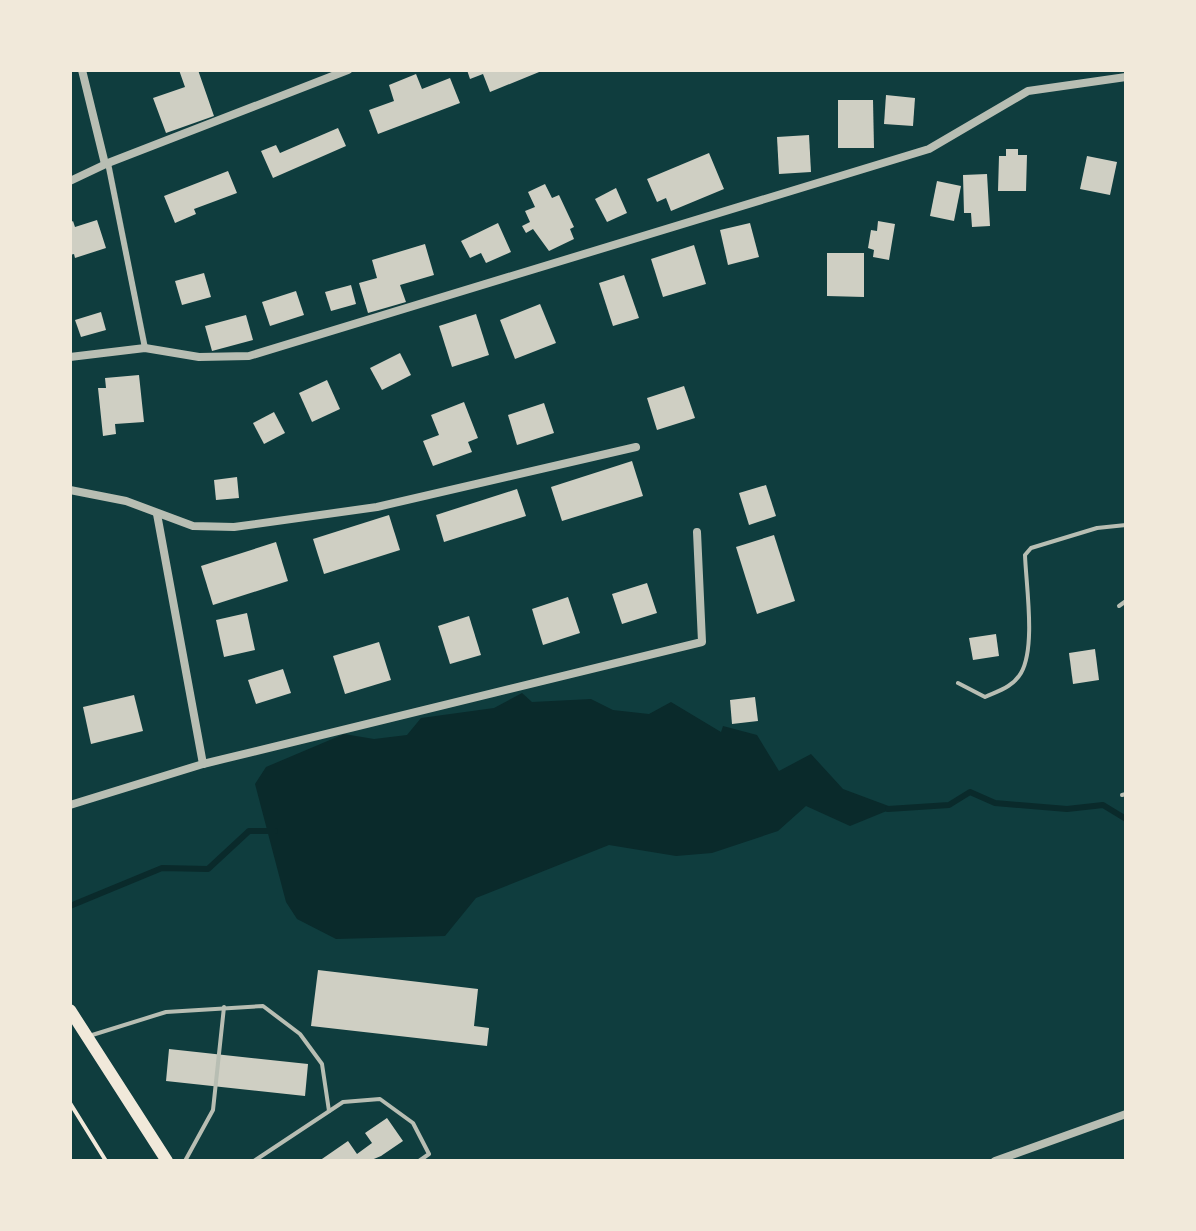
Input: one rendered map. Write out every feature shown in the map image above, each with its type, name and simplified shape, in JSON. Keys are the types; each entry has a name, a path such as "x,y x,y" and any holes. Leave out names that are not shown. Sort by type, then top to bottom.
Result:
{"main road":[{"path":"70,1010 167,1161"}],"street":[{"path":"82,70 107,163 145,348"},
{"path":"70,181 107,163 348,70"},
{"path":"1094,80 1100,70"},
{"path":"70,357 145,348 199,357 249,356 929,149 1028,91 1126,77"},
{"path":"70,490 126,501 193,526 234,527 363,509 636,447"},
{"path":"157,514 203,764"},
{"path":"70,805 203,764 702,642 697,532"},
{"path":"995,1161 1126,1114"}],"lane":[{"path":"958,683 985,697 1008,687 1021,674 1028,644 1025,555 1031,548 1097,528 1126,525"},
{"path":"1119,606 1126,601"},
{"path":"185,1161 213,1110 224,1006"},
{"path":"87,1037 166,1012 224,1006 263,1006 300,1034 322,1064 329,1111"},
{"path":"254,1161 343,1102 380,1099 413,1123 429,1154 419,1161"}],"path":[{"path":"70,1103 106,1161"}],"water":[{"path":"522,693 532,702 591,699 613,710 649,714 671,702 721,732 723,726 757,735 779,771 811,754 843,789 894,808 850,826 806,806 778,831 712,853 676,856 609,845 476,898 445,936 336,939 297,919 286,902 255,784 266,767 344,734 374,739 407,735 421,718 494,708"}],"building":[{"path":"179,70 198,70 214,116 166,133 153,98 185,87"},
{"path":"467,70 544,70 490,92 483,74 470,79"},
{"path":"416,74 422,89 450,78 460,103 378,134 369,110 394,101 389,85"},
{"path":"886,95 915,98 913,126 884,124"},
{"path":"838,100 873,100 874,148 838,148"},
{"path":"338,128 346,146 273,178 261,151 276,145 280,153"},
{"path":"809,135 811,172 779,174 777,137"},
{"path":"1006,149 1018,149 1018,155 1027,155 1026,191 998,191 999,156 1006,156"},
{"path":"709,153 724,189 671,211 666,198 657,202 647,179"},
{"path":"1087,156 1117,162 1110,195 1080,189"},
{"path":"228,171 237,193 194,209 196,214 175,223 164,196"},
{"path":"987,174 990,226 972,227 971,213 964,213 963,175"},
{"path":"937,181 961,186 954,221 930,216"},
{"path":"545,184 552,198 559,195 574,227 570,229 574,239 549,251 533,229 526,233 522,226 530,222 525,211 535,207 528,192"},
{"path":"616,188 627,213 607,222 595,199"},
{"path":"97,220 106,248 75,258 74,254 70,255 70,223 73,221 75,227"},
{"path":"878,221 895,224 889,260 873,257 874,250 868,248 871,230 877,231"},
{"path":"498,223 511,252 486,263 481,253 470,258 461,241"},
{"path":"750,223 759,257 728,265 720,230"},
{"path":"425,244 434,275 400,285 406,302 368,313 359,283 377,278 372,260"},
{"path":"694,245 706,284 663,297 651,259"},
{"path":"827,253 864,253 864,297 827,296"},
{"path":"204,273 211,297 182,305 175,281"},
{"path":"624,275 639,318 613,326 599,283"},
{"path":"351,285 356,304 331,311 325,292"},
{"path":"296,291 304,315 270,326 262,302"},
{"path":"540,304 556,343 515,359 500,320"},
{"path":"101,312 106,330 81,337 75,320"},
{"path":"476,314 489,355 452,367 439,326"},
{"path":"246,315 253,340 212,351 205,326"},
{"path":"400,353 411,375 382,390 370,368"},
{"path":"139,375 144,422 115,424 116,434 103,436 98,388 106,388 105,378"},
{"path":"327,380 340,409 312,422 299,393"},
{"path":"684,386 695,418 657,430 647,398"},
{"path":"464,402 478,438 468,442 472,452 433,466 423,441 439,435 431,415"},
{"path":"544,403 554,433 517,445 508,415"},
{"path":"274,412 285,433 264,444 253,423"},
{"path":"632,461 643,496 562,521 551,487"},
{"path":"237,477 239,498 216,500 214,480"},
{"path":"766,485 776,516 749,525 739,493"},
{"path":"517,489 526,516 444,542 436,515"},
{"path":"389,515 400,550 324,574 313,539"},
{"path":"774,535 795,601 757,614 736,547"},
{"path":"276,542 288,581 213,605 201,566"},
{"path":"647,583 657,613 622,624 612,594"},
{"path":"568,597 580,633 543,645 532,609"},
{"path":"247,613 255,650 224,657 216,620"},
{"path":"469,616 481,655 450,664 438,626"},
{"path":"996,634 999,656 973,660 969,638"},
{"path":"379,642 391,680 345,694 333,656"},
{"path":"1095,649 1099,680 1073,684 1069,653"},
{"path":"283,669 291,693 256,704 248,680"},
{"path":"134,695 143,731 91,744 83,707"},
{"path":"755,697 758,721 732,724 730,700"},
{"path":"318,970 478,989 474,1026 489,1028 487,1046 311,1026"},
{"path":"169,1049 308,1064 305,1096 166,1081"},
{"path":"387,1118 403,1141 381,1156 369,1161 319,1161 348,1141 357,1154 372,1143 365,1133"}],"waterway":[{"path":"888,809 949,805 970,792 995,803 1067,809 1103,805 1126,819"},
{"path":"70,906 162,868 208,869 249,831 275,831"}]}
